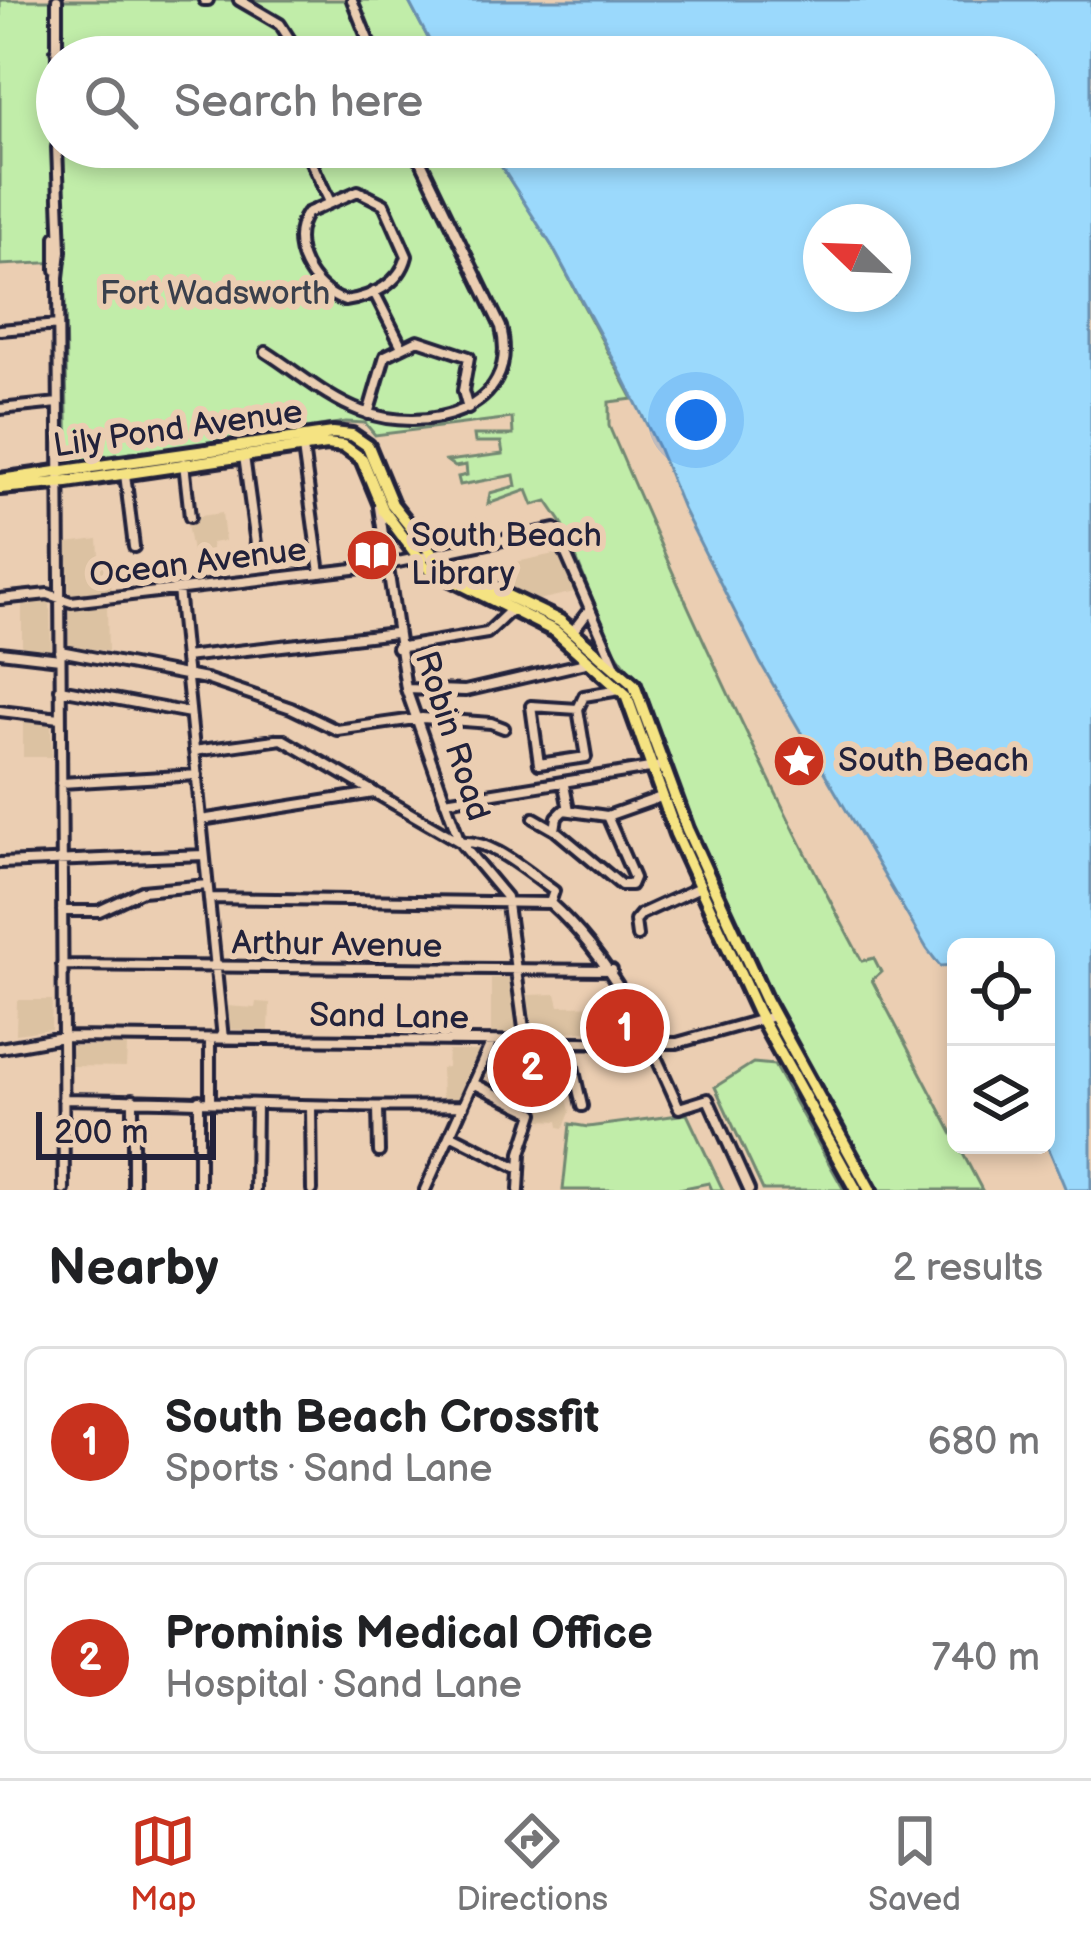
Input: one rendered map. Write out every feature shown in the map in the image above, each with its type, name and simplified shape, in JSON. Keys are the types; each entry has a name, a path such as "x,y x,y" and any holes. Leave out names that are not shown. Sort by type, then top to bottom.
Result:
{"main road":[{"name":"Lily Pond Avenue","path":"58,479 333,433 358,446"},
{"name":"Lily Pond Avenue","path":"0,484 125,474 184,460 337,444 358,446"},
{"path":"358,446 378,500 442,578 555,631 622,689 768,1019 856,1190"},
{"path":"358,446 374,456 392,504 425,557 549,615 615,666 638,694 662,797 700,887 727,931"},
{"path":"768,1019 870,1190"}],"street":[{"path":"56,36 57,0"},
{"path":"239,0 280,24 288,36"},
{"path":"352,0 367,36"},
{"path":"57,168 54,252 58,277"},
{"path":"314,168 330,202"},
{"path":"266,352 368,414 413,420 468,409 486,395 498,378 504,336 425,168"},
{"path":"355,191 379,199 405,244 407,256 400,274 374,292 345,301 319,287 298,245 298,232 307,213 330,202 355,191"},
{"path":"57,230 61,251 58,479 64,1190"},
{"path":"374,292 402,347"},
{"path":"0,330 58,326"},
{"path":"368,414 382,361 424,340 467,355 463,392 468,409"},
{"path":"0,409 58,403"},
{"path":"303,448 320,573"},
{"path":"244,456 256,544"},
{"path":"184,460 190,517"},
{"path":"125,474 134,547"},
{"name":"Robin Road","path":"378,500 395,633 415,719 460,842 507,901"},
{"name":"Ocean Avenue","path":"0,599 47,594 71,602 386,565 555,529 589,610"},
{"path":"178,589 223,1039"},
{"path":"398,648 487,633 512,609"},
{"path":"573,631 589,610 615,666"},
{"path":"185,657 395,633"},
{"path":"0,652 60,655 187,674 269,700 337,730 415,719 491,723 504,728"},
{"path":"406,689 465,691 592,662"},
{"path":"60,688 190,713"},
{"path":"578,709 531,706 539,764 586,757 578,709 584,695 622,689"},
{"path":"0,711 60,718"},
{"path":"194,751 282,739 460,842 473,840 517,866 554,891 550,903"},
{"path":"445,801 656,767"},
{"path":"61,783 196,776"},
{"path":"564,785 568,810"},
{"path":"201,820 375,792"},
{"path":"555,830 557,817 568,810 607,816 662,797"},
{"path":"534,818 621,885 631,885 634,878 607,816"},
{"path":"0,863 204,855"},
{"path":"62,911 99,911 142,891 207,885"},
{"path":"637,937 635,921 640,914 700,887"},
{"path":"208,898 550,903 612,970 679,1108 708,1099 749,1190"},
{"path":"507,901 526,1043"},
{"name":"Arthur Avenue","path":"62,965 612,970"},
{"name":"Sand Lane","path":"0,1048 62,1037 677,1043 768,1019"},
{"path":"199,1190 210,1039"},
{"path":"425,1190 491,1043"},
{"path":"568,1045 582,1106"},
{"path":"473,1083 534,1113 524,1140 519,1190"},
{"path":"63,1099 310,1108 463,1106"},
{"path":"133,1190 134,1099"},
{"path":"255,1190 256,1104"},
{"path":"310,1108 312,1190"},
{"path":"378,1108 379,1152"},
{"path":"450,1134 520,1168"}],"shaded area":[{"path":"222,513 225,541 211,543 212,550 192,552 186,518"},
{"path":"98,539 99,555 107,555 112,590 69,596 67,543"},
{"path":"559,553 575,592 538,600 473,571"},
{"path":"50,600 51,655 22,652 22,603"},
{"path":"107,605 108,651 69,645 69,609"},
{"path":"23,721 51,724 52,757 23,757"},
{"path":"491,978 509,978 519,1033 491,1034"},
{"path":"556,994 559,1006 624,1005 636,1029 534,1033 528,995"},
{"path":"17,1000 52,1000 51,1029 16,1034"},
{"path":"256,1002 270,1003 269,1031 227,1029 226,1006 255,1008"},
{"path":"72,1046 127,1046 126,1067 71,1066"},
{"path":"448,1051 481,1051 461,1100 442,1100 441,1068 447,1067"},
{"path":"494,1052 558,1055 570,1112 564,1128 558,1121 541,1120 539,1077 517,1070 511,1070 511,1075 486,1072"}],"green space":[{"name":"Fort Wadsworth","path":"0,0 408,0 427,36 36,36 36,168 502,168 552,246 633,399 609,402 609,426 668,562 828,897 862,961 874,958 881,972 872,980 947,1123 947,1154 963,1154 982,1190 878,1190 770,992 695,831 645,692 612,647 562,523 547,501 533,505 527,490 488,504 490,493 516,486 514,475 460,485 458,477 467,475 466,465 455,467 447,461 503,454 501,442 475,442 474,435 513,435 512,418 375,435 365,423 346,422 68,464 64,262 0,265"},
{"path":"753,1063 774,1065 844,1190 763,1190 715,1087"},
{"path":"687,1114 723,1190 712,1190 709,1183 674,1190 563,1190 570,1124 588,1127"}],"water":[{"path":"408,0 1091,0 1091,1190 1066,1190 1051,1154 1055,1154 1055,938 947,938 947,966 940,966 760,662 623,377 552,246 502,168 1055,168 1055,36 427,36"}],"place":[{"name":"South Beach Library","path":"372,555"},
{"name":"South Beach","path":"799,761"},
{"name":"South Beach Crossfit","path":"625,1028"},
{"name":"Prominis Medical Office","path":"532,1068"}]}
